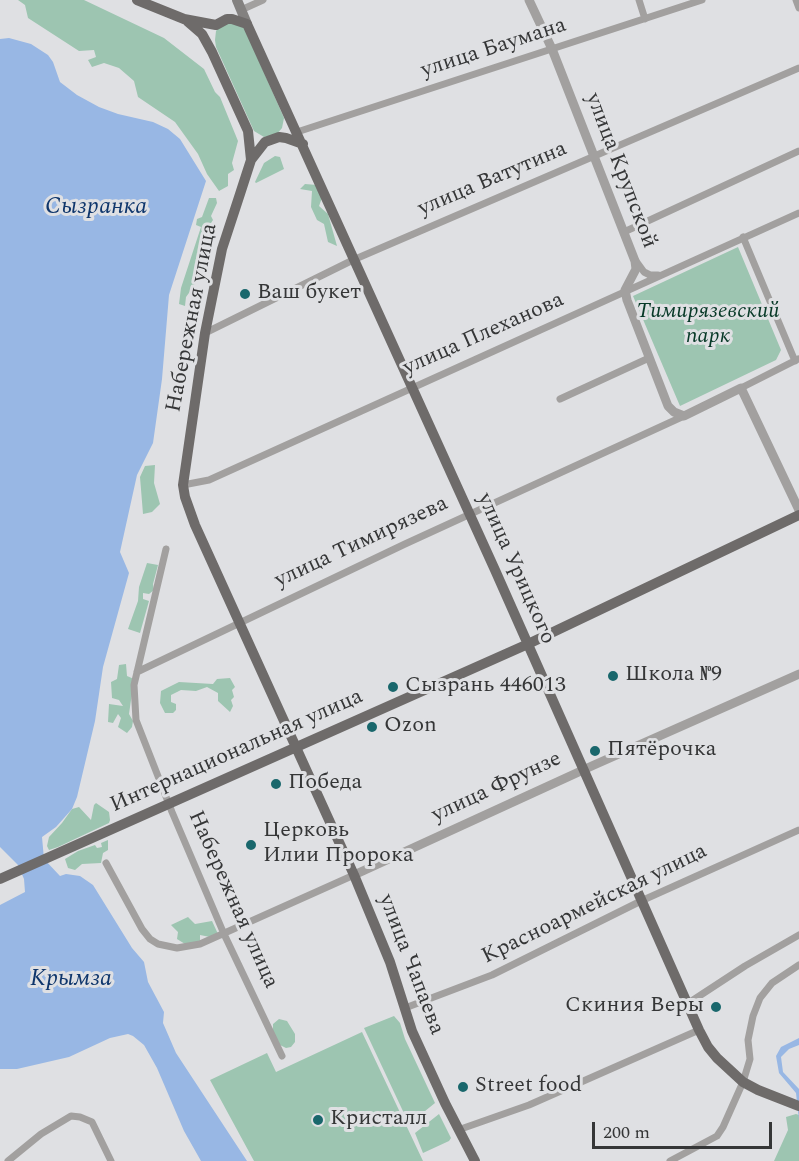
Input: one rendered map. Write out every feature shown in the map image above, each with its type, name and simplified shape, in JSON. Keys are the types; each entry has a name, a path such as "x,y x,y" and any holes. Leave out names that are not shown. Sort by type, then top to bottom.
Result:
{"main road":[{"path":"137,0 184,20 216,25 227,19 237,3"},
{"path":"237,3 288,112 285,129 279,137"},
{"path":"227,19 247,24"},
{"path":"184,20 202,34 212,52 248,132 251,160"},
{"path":"212,52 211,38 216,25"},
{"name":"улица Урицкого","path":"288,112 470,514 699,1030 717,1058 743,1082 795,1105"},
{"path":"248,132 265,142"},
{"path":"251,160 265,142 279,137 292,138 303,144"},
{"name":"Набережная улица","path":"183,485 205,333 222,249 251,160"},
{"name":"улица Чапаева","path":"183,485 192,519 354,875 390,962 412,1031 475,1161"},
{"name":"Интернациональная улица","path":"0,879 528,644 799,515"}],"street":[{"path":"237,3 263,0"},
{"name":"улица Крупской","path":"529,0 552,49 635,261 636,269 625,290"},
{"path":"639,0 645,19"},
{"name":"улица Баумана","path":"297,132 702,0"},
{"path":"796,0 799,8"},
{"name":"улица Ватутина","path":"205,333 215,326 354,260 799,68"},
{"path":"624,232 799,152"},
{"name":"улица Плеханова","path":"183,485 209,480 799,213"},
{"path":"743,237 797,360"},
{"path":"635,261 644,272 650,275 660,274"},
{"path":"625,290 668,406 674,412 684,416"},
{"path":"560,399 649,358"},
{"name":"улица Тимирязева","path":"137,672 470,514 684,416 797,360"},
{"path":"741,388 799,510"},
{"name":"Набережная улица","path":"166,549 134,685 136,720 168,803 224,934 282,1056"},
{"name":"улица Фрунзе","path":"106,863 142,929 150,939 158,944 177,948 200,945 799,674"},
{"name":"Красноармейская улица","path":"405,1008 492,975 641,901 799,830"},
{"path":"687,1005 745,966 799,935"},
{"path":"670,1161 717,1136 723,1127 743,1082 750,1059 748,1040 760,998 772,983 799,965"},
{"path":"458,1130 529,1105 699,1030"},
{"path":"8,1161 41,1134 71,1116 92,1122 111,1161"}],"green space":[{"path":"18,0 84,0 164,38 204,69 215,92 220,97 238,141 232,163 234,170 228,174 228,186 219,191 207,174 198,154 175,122 138,97 134,81 119,68 104,63 92,67 88,60 96,57 94,50 79,51 28,18 25,5"},
{"path":"228,22 244,27 284,118 282,128 276,135 264,137 254,131 216,47 216,31"},
{"path":"275,156 280,157 284,169 256,183 264,163"},
{"path":"305,184 317,185 323,195 319,206 328,214 337,246 328,242 324,224 317,220 311,207 312,191 300,189"},
{"path":"209,198 216,198 217,203 211,216 213,220 209,226 211,234 201,253 194,286 186,297 185,306 179,304 181,288 201,227 196,225 197,219 202,217"},
{"name":"Тимирязевский парк","path":"738,247 781,350 776,360 680,406 633,296"},
{"path":"155,465 154,483 160,504 152,512 143,514 140,477 145,466"},
{"path":"147,563 158,565 153,584 154,590 149,594 143,593 143,599 149,601 140,633 128,629 138,601 139,587"},
{"path":"126,664 127,676 134,679 129,714 133,721 127,733 118,727 121,718 118,714 113,723 108,722 109,704 123,706 119,700 112,698 111,682 117,679 119,665"},
{"path":"230,678 235,687 232,690 234,697 231,700 233,706 230,712 218,701 218,693 207,687 196,691 181,690 171,695 171,702 176,704 176,710 173,713 165,713 160,703 161,691 179,682 213,684 217,679"},
{"path":"96,803 109,812 109,823 49,850 47,846 49,837 72,809 79,807 91,820"},
{"path":"108,840 108,850 103,853 101,863 82,864 75,870 68,868 65,859 95,845 97,848 102,847 101,843"},
{"path":"188,917 195,924 212,921 218,934 210,937 200,935 200,942 185,944 177,939 178,932 171,925"},
{"path":"394,1016 400,1023 405,1039 435,1103 409,1124 364,1028"},
{"path":"279,1019 287,1021 295,1034 295,1042 291,1047 286,1048 280,1045 273,1031 273,1024"},
{"name":"Кристалл","path":"362,1032 423,1161 254,1161 210,1080 267,1053 276,1072"},
{"path":"439,1114 451,1138 423,1153 415,1133"},
{"path":"799,1115 799,1161 774,1161 788,1130 786,1117"}],"water":[{"name":"Сызранка","path":"9,38 31,44 48,55 60,82 77,95 99,107 153,122 168,129 180,139 206,181 169,295 162,379 153,443 137,475 120,552 129,573 103,667 95,721 77,797 72,809 56,827 42,837 44,859 60,876 66,874 80,876 93,885 132,948 144,962 148,982 164,1012 163,1023 176,1053 247,1161 201,1161 184,1131 157,1068 144,1045 128,1034 110,1038 69,1057 17,1069 0,1069 0,905 25,892 24,879 18,865 0,847 0,39"},
{"path":"799,1038 799,1045 789,1049 781,1057 783,1072 799,1089 799,1120 796,1093 779,1073 776,1056 781,1047"}],"place":[{"name":"Ваш букет","path":"245,294"},
{"name":"Школа №9","path":"613,676"},
{"name":"Сызрань 446013","path":"393,687"},
{"name":"Ozon","path":"372,727"},
{"name":"Пятёрочка","path":"595,751"},
{"name":"Победа","path":"276,784"},
{"name":"Церковь Илии Пророка","path":"251,845"},
{"name":"Скиния Веры","path":"716,1007"},
{"name":"Street food","path":"463,1087"},
{"name":"Кристалл","path":"318,1120"}],"water label":[{"name":"Крымза","path":"71,980"}]}
